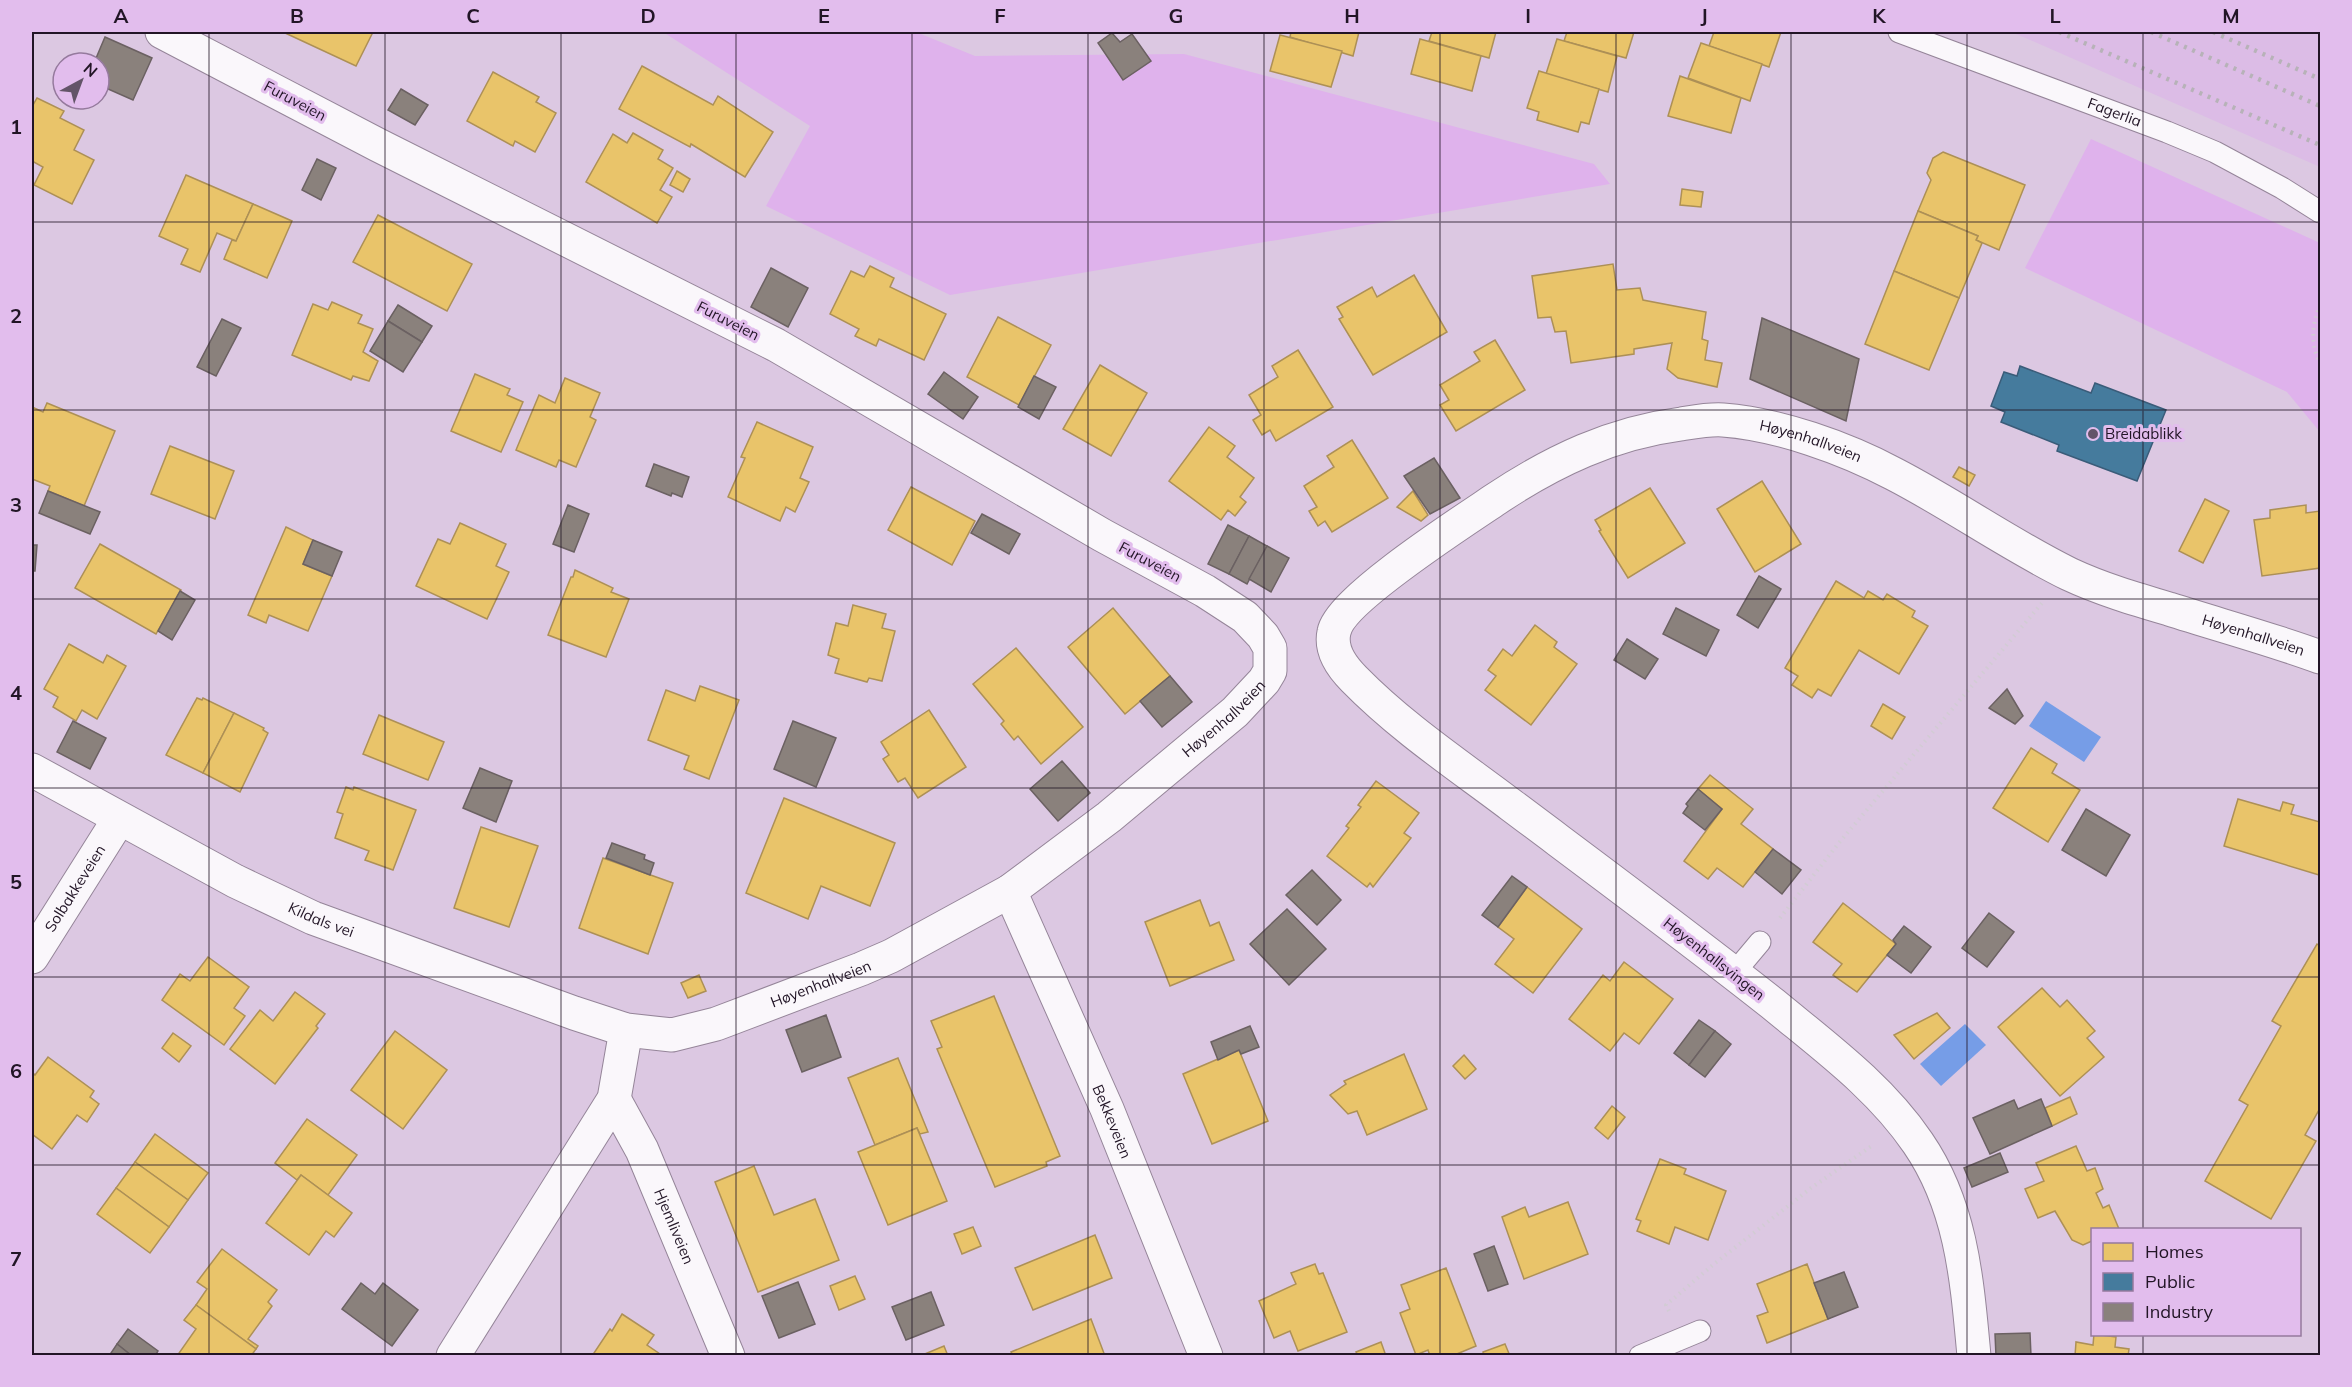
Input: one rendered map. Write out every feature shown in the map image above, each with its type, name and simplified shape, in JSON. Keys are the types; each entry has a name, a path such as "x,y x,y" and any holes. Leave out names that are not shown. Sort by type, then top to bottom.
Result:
{"street":[{"name":"Furuveien","path":"162,32 378,145 776,345 1102,535 1215,597 1245,617 1263,636 1270,648"},
{"name":"Høyenhallveien","path":"1333,643 1336,624 1367,592 1432,542 1512,488 1556,462 1599,442 1625,434 1655,427 1720,420 1806,436 1891,472 2017,548 2099,588 2320,657"},
{"name":"Høyenhallsvingen","path":"1333,643 1340,661 1352,677 1414,732 1734,973 1856,1072 1877,1093 1918,1143 1946,1192 1956,1225 1971,1307 1974,1356"},
{"name":"Høyenhallveien","path":"626,1030 672,1035 716,1024 891,956 1010,891 1109,818 1235,712 1264,681 1270,670 1270,648"},
{"name":"Kildals vei","path":"32,770 235,881 313,918 425,960 626,1030"},
{"name":"Solbakkeveien","path":"32,957 119,819"},
{"name":"Bekkeveien","path":"1010,891 1107,1108 1206,1356"},
{"path":"453,1356 614,1099 626,1030"},
{"name":"Hjemliveien","path":"614,1099 642,1150 728,1356"}],"lane":[{"name":"Fagerlia","path":"1899,32 2157,128 2215,152 2320,212"},
{"path":"1734,973 1760,942"},
{"path":"1640,1356 1692,1334"}],"path":[{"path":"2320,305 2314,328 2313,350 2320,363"},
{"path":"1760,942 1838,844 2068,573"},
{"path":"1692,1334 1666,1305 1801,1195 1858,1157"}],"shaded area":[{"path":"663,32 916,32 975,56 1184,54 1594,164 1610,184 950,295 766,206 810,126"},
{"path":"2011,32 2320,32 2320,167 2028,39"},
{"path":"2091,139 2320,243 2320,432 2287,392 2025,268"}],"water":[{"path":"2046,701 2101,737 2084,762 2029,726"},
{"path":"1965,1024 1986,1045 1941,1086 1920,1064"}],"building: Homes":[{"path":"283,32 373,32 356,66"},
{"path":"1291,32 1359,32 1353,56 1290,37"},
{"path":"1432,32 1496,32 1489,58 1429,41"},
{"path":"1567,32 1634,32 1626,58 1564,41"},
{"path":"1714,32 1781,32 1769,67 1709,46"},
{"path":"1280,35 1342,51 1331,87 1270,71"},
{"path":"1420,39 1481,56 1472,91 1411,74"},
{"path":"1557,39 1617,56 1608,92 1546,74"},
{"path":"1701,43 1762,64 1750,101 1688,78"},
{"path":"642,66 713,105 718,96 773,132 745,177 691,144 690,147 619,109"},
{"path":"1539,71 1599,89 1589,124 1581,122 1578,132 1537,120 1539,112 1527,108"},
{"path":"493,72 539,97 536,102 556,113 535,152 515,141 513,146 467,121"},
{"path":"1680,76 1741,98 1731,133 1668,116"},
{"path":"37,98 51,105 51,111 64,111 60,118 84,130 74,150 94,160 72,204 34,185 43,167 32,161 33,105"},
{"path":"633,133 663,150 658,159 673,168 660,190 672,197 657,223 586,182 613,134 627,143"},
{"path":"1943,152 2025,185 1999,250 1976,240 1978,236 1918,211 1931,180 1927,173 1933,158"},
{"path":"677,171 690,179 683,192 670,185"},
{"path":"186,175 253,204 236,241 217,233 200,272 181,264 188,249 159,236"},
{"path":"1682,189 1703,192 1701,207 1680,205"},
{"path":"253,204 292,221 267,278 224,259 232,240 236,241"},
{"path":"1918,211 1978,236 1976,240 1982,243 1959,298 1894,271"},
{"path":"378,215 472,264 447,311 353,262"},
{"path":"1613,264 1617,290 1640,288 1643,300 1706,312 1702,339 1708,341 1705,360 1722,363 1717,387 1678,378 1667,369 1672,343 1634,349 1634,354 1571,363 1566,331 1555,332 1551,317 1538,318 1532,276"},
{"path":"870,266 894,278 890,287 946,314 924,360 879,339 876,346 855,336 859,329 830,314 851,271 864,277"},
{"path":"1894,271 1959,298 1929,370 1865,344"},
{"path":"1414,275 1447,332 1373,375 1339,319 1343,317 1337,307 1372,287 1377,297"},
{"path":"332,302 362,315 358,323 373,329 363,352 378,361 369,381 353,376 351,380 292,355 313,304 328,310"},
{"path":"998,317 1051,345 1019,405 967,377"},
{"path":"1495,340 1525,390 1456,431 1440,405 1449,400 1440,385 1480,361 1474,352"},
{"path":"1298,350 1333,407 1276,441 1270,430 1262,435 1253,420 1261,415 1249,395 1278,377 1272,366"},
{"path":"1100,365 1147,393 1111,456 1063,429"},
{"path":"475,374 510,389 507,395 523,402 501,452 451,431"},
{"path":"565,378 600,393 590,417 596,420 576,467 559,460 556,467 516,450 539,395 555,403"},
{"path":"47,403 115,431 84,506 48,491 50,486 32,479 32,407 43,412"},
{"path":"757,422 813,447 800,478 809,482 795,512 786,507 780,521 728,497 745,458 741,457"},
{"path":"1209,427 1235,446 1227,457 1254,478 1240,497 1246,502 1235,516 1228,510 1221,520 1169,481"},
{"path":"1352,440 1388,498 1332,532 1325,521 1318,526 1309,511 1317,507 1304,486 1334,467 1327,456"},
{"path":"170,446 234,471 215,519 151,494"},
{"path":"1959,467 1975,475 1969,486 1953,477"},
{"path":"1762,481 1801,544 1755,572 1717,509"},
{"path":"911,487 975,521 952,565 888,530"},
{"path":"1650,488 1685,543 1628,578 1599,531 1601,530 1595,520"},
{"path":"1413,491 1428,515 1421,521 1397,507"},
{"path":"2205,499 2229,511 2203,563 2179,551"},
{"path":"2306,505 2306,513 2320,511 2320,568 2262,576 2254,520 2270,518 2270,510"},
{"path":"460,523 506,544 496,566 509,572 487,619 416,586 438,539 450,544"},
{"path":"286,527 313,540 303,564 332,576 308,631 269,615 266,623 248,615"},
{"path":"100,544 181,590 156,634 75,588"},
{"path":"575,570 613,588 611,592 629,599 606,657 548,635"},
{"path":"1836,581 1864,598 1868,591 1883,600 1887,594 1915,611 1912,617 1928,626 1899,674 1859,650 1831,696 1818,689 1812,698 1792,685 1798,676 1785,668"},
{"path":"853,605 886,614 882,628 895,631 882,681 869,678 867,682 835,673 839,659 828,655 836,623 848,626"},
{"path":"1113,608 1170,676 1125,714 1068,647"},
{"path":"1535,625 1557,642 1554,647 1577,664 1531,725 1485,690 1496,676 1488,670 1503,649 1512,656"},
{"path":"69,644 103,663 107,655 126,666 97,719 82,710 76,721 53,707 58,697 44,689"},
{"path":"1016,648 1083,727 1041,764 1018,736 1014,740 1001,724 1004,721 973,684"},
{"path":"700,686 739,700 709,779 684,769 689,756 648,740 666,690 695,701"},
{"path":"197,698 202,700 203,698 234,713 203,773 166,755"},
{"path":"1883,704 1905,717 1892,739 1871,726"},
{"path":"929,710 966,767 918,798 905,778 898,782 883,759 889,755 881,742"},
{"path":"234,713 264,728 263,730 268,733 240,792 203,773"},
{"path":"379,715 444,742 428,780 363,754"},
{"path":"2031,748 2057,764 2052,773 2080,790 2048,842 1993,808"},
{"path":"1710,775 1753,809 1741,824 1773,849 1743,887 1717,868 1708,879 1684,861 1722,809 1698,789"},
{"path":"1376,781 1419,813 1404,833 1411,838 1373,887 1370,883 1367,887 1327,856 1349,828 1346,826 1361,807 1358,805"},
{"path":"346,787 353,790 354,787 416,810 393,870 365,860 369,851 335,838 343,814 337,812"},
{"path":"784,798 895,843 870,906 821,886 808,919 746,893"},
{"path":"2238,799 2280,811 2283,802 2294,805 2291,814 2320,822 2319,875 2224,846"},
{"path":"481,827 538,846 509,927 454,908"},
{"path":"603,858 673,883 648,954 579,928"},
{"path":"1527,887 1582,929 1533,993 1495,964 1514,939 1498,927"},
{"path":"1200,900 1210,926 1219,922 1234,960 1170,986 1145,922"},
{"path":"1843,903 1896,944 1857,992 1833,975 1842,964 1813,942"},
{"path":"2317,944 2320,946 2320,1108 2305,1135 2316,1141 2271,1219 2205,1181 2248,1105 2239,1100 2281,1026 2272,1021"},
{"path":"208,957 249,987 234,1008 245,1016 224,1045 162,1000 180,974 190,981"},
{"path":"1624,962 1673,999 1639,1044 1624,1033 1610,1051 1569,1019 1603,975 1610,981"},
{"path":"699,975 706,991 688,998 681,983"},
{"path":"2042,988 2060,1007 2067,1000 2095,1031 2087,1038 2104,1057 2060,1096 1998,1027"},
{"path":"295,992 325,1014 316,1026 318,1028 275,1084 230,1049 260,1010 273,1021"},
{"path":"994,996 1060,1156 1046,1162 1047,1166 995,1187 937,1049 942,1047 931,1021"},
{"path":"1937,1013 1950,1028 1914,1059 1894,1035"},
{"path":"395,1031 447,1070 403,1129 351,1090"},
{"path":"173,1033 191,1046 179,1062 162,1048"},
{"path":"1239,1050 1268,1121 1212,1144 1183,1074"},
{"path":"1404,1054 1427,1109 1367,1135 1357,1111 1348,1114 1330,1095 1346,1084 1344,1081"},
{"path":"1464,1055 1476,1069 1465,1079 1453,1066"},
{"path":"48,1057 94,1091 90,1097 99,1104 87,1122 77,1115 52,1149 32,1134 32,1072 35,1075"},
{"path":"898,1058 928,1132 920,1134 917,1128 875,1145 848,1078"},
{"path":"2070,1097 2077,1114 2052,1126 2045,1108"},
{"path":"1612,1106 1625,1117 1608,1139 1595,1128"},
{"path":"307,1119 357,1155 328,1195 301,1175 297,1180 275,1163"},
{"path":"917,1128 947,1201 888,1225 858,1152"},
{"path":"155,1134 208,1173 188,1200 135,1162"},
{"path":"2076,1146 2087,1171 2095,1168 2103,1189 2096,1193 2103,1208 2109,1205 2119,1228 2091,1228 2091,1241 2083,1245 2072,1240 2055,1211 2038,1218 2025,1189 2044,1181 2036,1163"},
{"path":"1660,1159 1686,1169 1684,1174 1726,1191 1708,1240 1675,1227 1669,1244 1637,1231 1641,1221 1636,1219"},
{"path":"135,1162 188,1200 169,1227 116,1188"},
{"path":"754,1166 774,1215 815,1199 839,1260 758,1292 715,1182"},
{"path":"301,1175 352,1213 334,1237 326,1231 309,1255 266,1223"},
{"path":"116,1188 169,1227 150,1253 97,1214"},
{"path":"1568,1202 1588,1254 1524,1279 1502,1217 1525,1207 1529,1217"},
{"path":"973,1227 981,1246 962,1254 954,1234"},
{"path":"1095,1235 1112,1278 1033,1310 1015,1268"},
{"path":"222,1249 277,1290 268,1302 272,1306 248,1339 258,1346 256,1349 196,1305 207,1289 197,1282"},
{"path":"1315,1264 1319,1274 1323,1273 1347,1332 1298,1351 1290,1331 1274,1338 1259,1301 1296,1284 1291,1273"},
{"path":"1807,1264 1828,1319 1767,1343 1757,1316 1768,1312 1757,1284"},
{"path":"1446,1268 1476,1346 1452,1356 1430,1356 1428,1350 1416,1355 1400,1313 1410,1309 1401,1285"},
{"path":"855,1276 865,1299 839,1310 830,1286"},
{"path":"196,1305 256,1349 251,1356 177,1356 196,1329 184,1320"},
{"path":"622,1314 654,1335 647,1345 663,1356 592,1356"},
{"path":"1091,1319 1105,1356 1013,1356 1011,1352"},
{"path":"2094,1336 2116,1337 2115,1347 2129,1349 2128,1356 2075,1356 2076,1342 2093,1345"},
{"path":"1381,1342 1386,1356 1358,1356 1356,1352"},
{"path":"1505,1344 1510,1356 1484,1356 1483,1352"},
{"path":"944,1346 948,1356 920,1356"}],"building: Public":[{"name":"Breidablikk","path":"2020,366 2091,393 2095,383 2166,410 2137,481 2057,451 2059,445 2001,422 2005,412 1991,406 2004,372 2017,376"}],"building: Industry":[{"path":"1112,33 1120,42 1132,34 1151,61 1123,80 1098,43"},
{"path":"105,37 152,58 133,100 111,90 111,51 99,51"},
{"path":"401,89 428,105 415,125 388,110"},
{"path":"317,159 336,168 321,200 302,190"},
{"path":"771,268 808,288 788,327 751,307"},
{"path":"398,305 432,326 422,342 388,321"},
{"path":"1762,318 1859,359 1846,421 1750,379"},
{"path":"222,319 241,328 216,376 197,367"},
{"path":"388,321 422,342 403,372 370,351"},
{"path":"944,372 978,397 963,419 928,394"},
{"path":"1034,376 1056,387 1039,419 1018,407"},
{"path":"1434,458 1460,498 1430,514 1404,476"},
{"path":"654,464 689,477 682,497 672,493 671,496 646,486"},
{"path":"48,491 100,512 90,534 39,513"},
{"path":"568,505 589,514 574,552 553,544"},
{"path":"982,514 1020,534 1009,554 971,533"},
{"path":"1228,525 1249,536 1229,574 1208,564"},
{"path":"1249,536 1267,546 1247,584 1229,574"},
{"path":"313,540 342,552 332,576 303,564"},
{"path":"32,545 37,545 35,571 32,571"},
{"path":"1267,546 1289,558 1271,592 1249,579"},
{"path":"1759,576 1781,589 1758,628 1737,615"},
{"path":"180,591 195,600 172,640 158,631"},
{"path":"1676,608 1719,630 1706,656 1663,634"},
{"path":"1627,639 1658,659 1645,679 1614,660"},
{"path":"1170,676 1192,702 1162,727 1140,701"},
{"path":"2007,689 2023,716 2015,724 1989,708"},
{"path":"73,721 106,738 90,769 57,752"},
{"path":"793,721 836,738 816,787 774,769"},
{"path":"1062,761 1090,793 1058,821 1030,789"},
{"path":"480,768 512,781 496,822 463,808"},
{"path":"1698,789 1722,809 1705,830 1683,813 1688,806 1686,804"},
{"path":"2086,809 2130,835 2106,876 2062,850"},
{"path":"612,843 645,855 644,859 654,863 650,875 606,858"},
{"path":"1773,849 1801,870 1782,894 1755,872"},
{"path":"1312,870 1341,900 1317,925 1286,895"},
{"path":"1512,876 1527,887 1498,927 1482,915"},
{"path":"1287,909 1326,949 1289,985 1250,944"},
{"path":"1989,913 2014,932 1987,967 1962,948"},
{"path":"1904,926 1931,947 1911,973 1887,955 1896,944 1893,940"},
{"path":"826,1015 841,1057 802,1072 786,1030"},
{"path":"1699,1020 1715,1031 1689,1065 1674,1053"},
{"path":"1250,1026 1259,1047 1241,1054 1239,1050 1218,1060 1211,1042"},
{"path":"1715,1031 1731,1044 1705,1077 1689,1065"},
{"path":"2041,1099 2052,1126 1990,1154 1973,1118 2014,1100 2018,1109"},
{"path":"2000,1153 2008,1172 1972,1187 1964,1168"},
{"path":"1494,1246 1508,1284 1488,1291 1474,1254"},
{"path":"1844,1272 1858,1307 1828,1319 1814,1283"},
{"path":"798,1282 815,1324 779,1338 762,1296"},
{"path":"361,1283 375,1294 383,1283 418,1310 392,1346 342,1309"},
{"path":"931,1292 944,1325 906,1340 892,1307"},
{"path":"128,1329 158,1351 155,1356 132,1356 117,1344"},
{"path":"2030,1333 2031,1356 1996,1356 1995,1334"},
{"path":"117,1344 132,1356 109,1356"}],"railway":[{"path":"2059,32 2320,145"},
{"path":"2151,32 2320,106"},
{"path":"2213,32 2320,79"}],"place":[{"name":"Breidablikk","path":"2093,434"}]}
